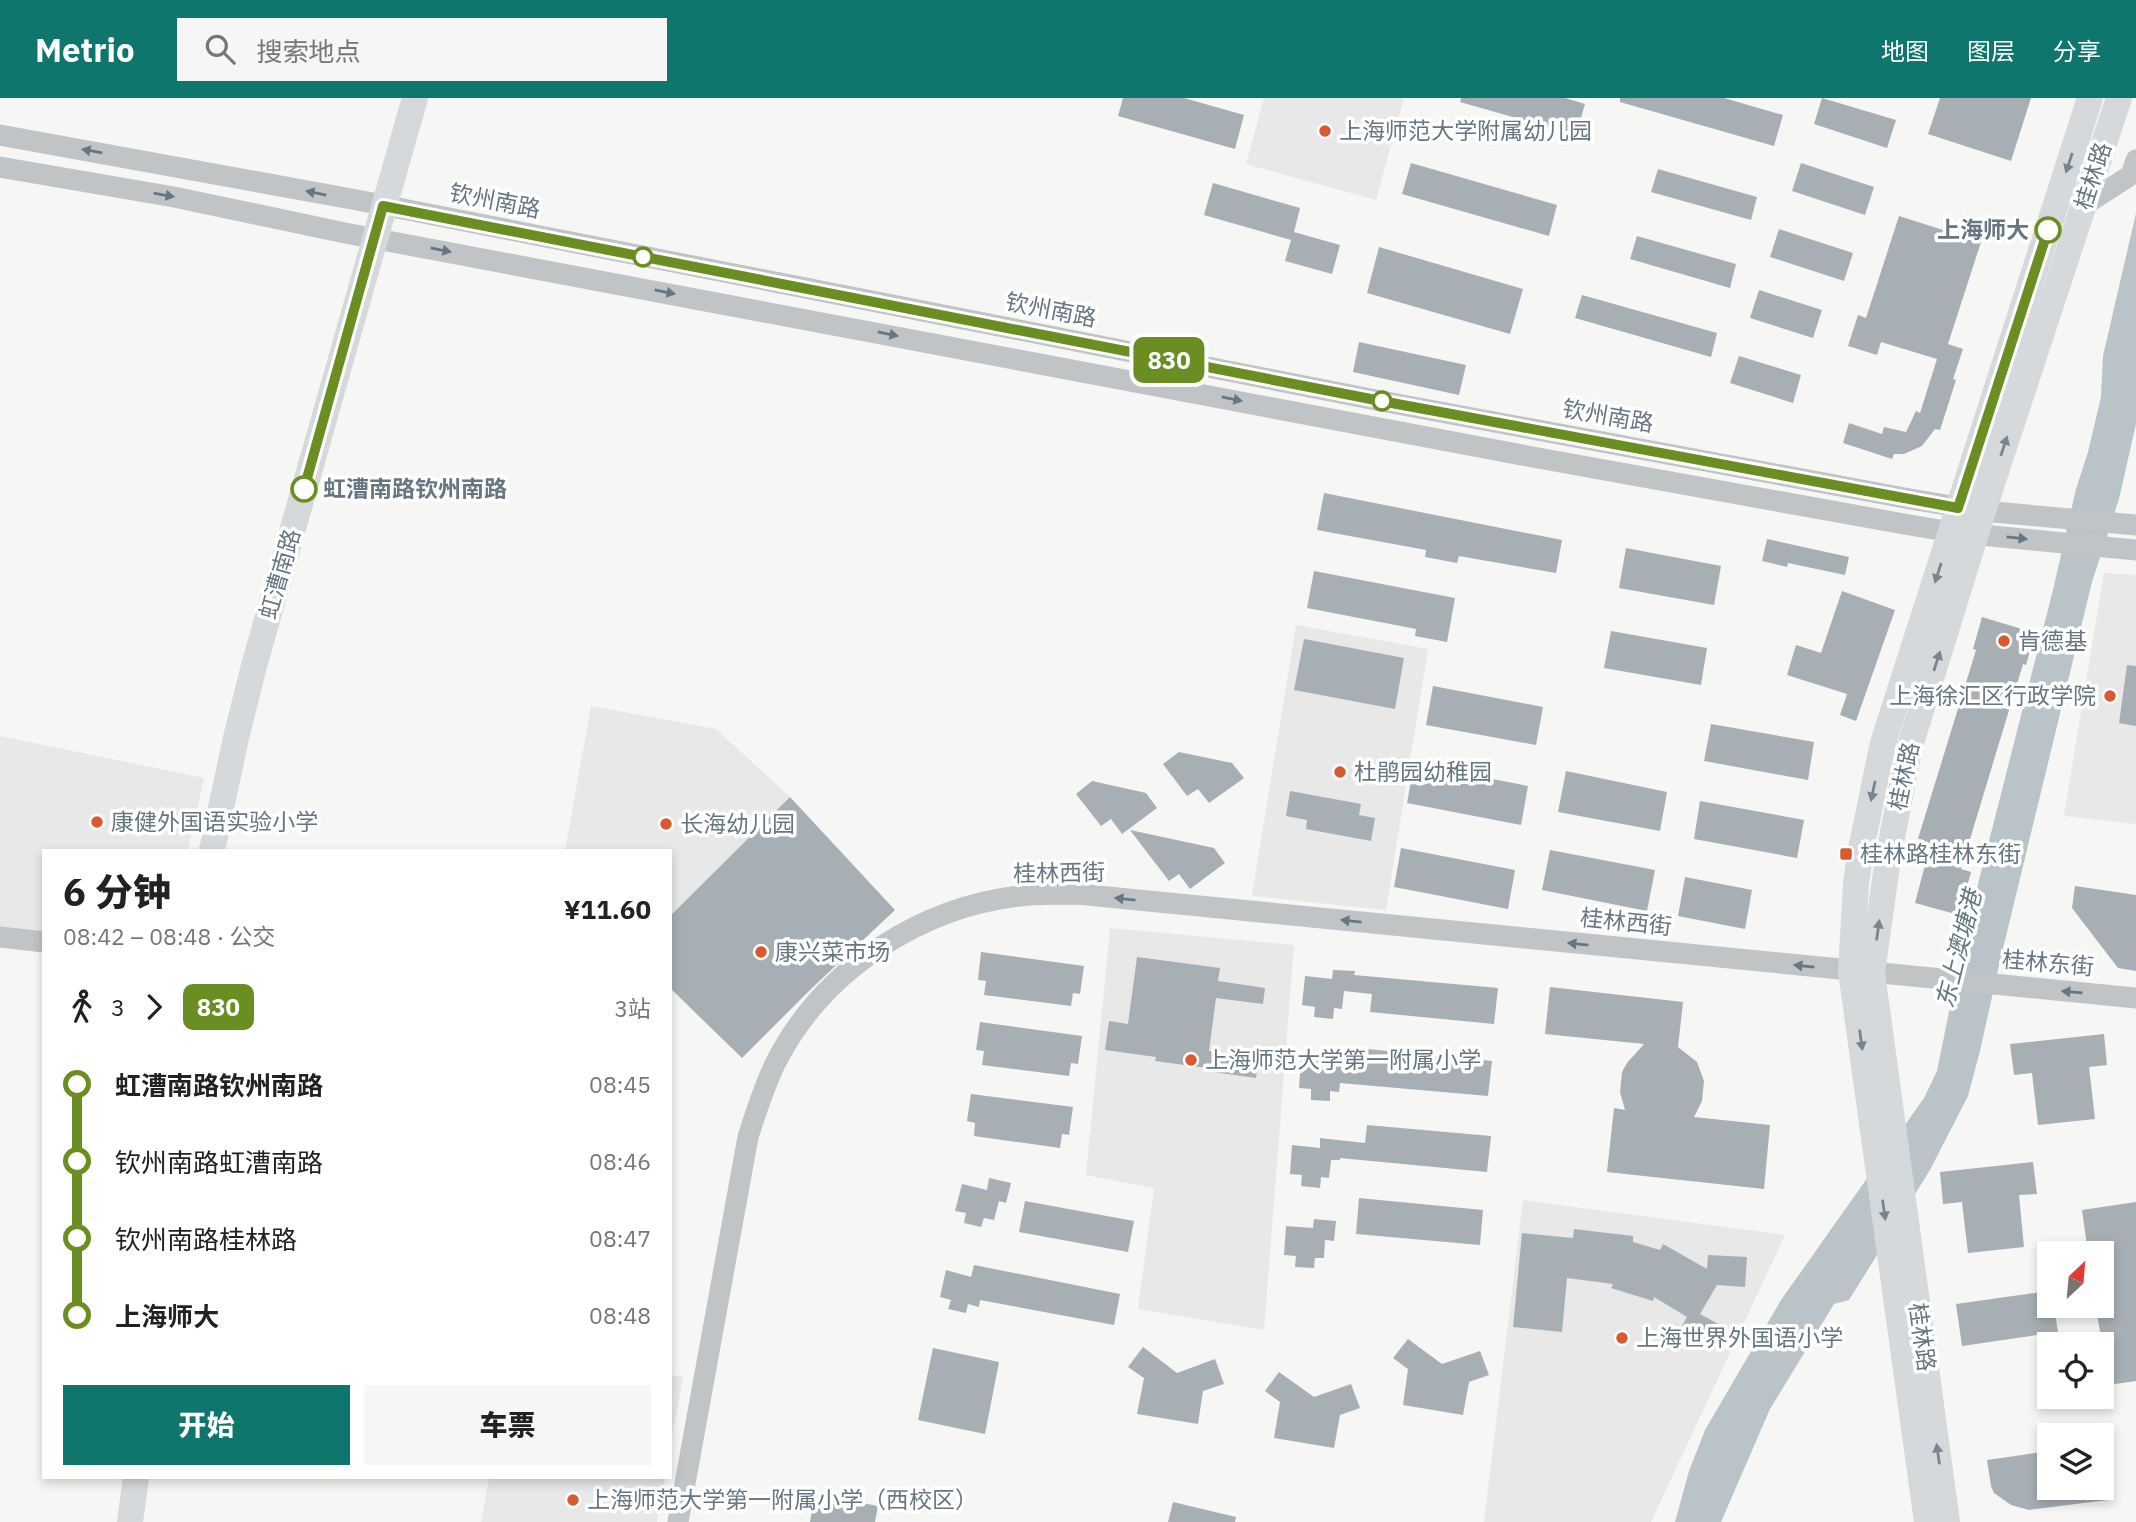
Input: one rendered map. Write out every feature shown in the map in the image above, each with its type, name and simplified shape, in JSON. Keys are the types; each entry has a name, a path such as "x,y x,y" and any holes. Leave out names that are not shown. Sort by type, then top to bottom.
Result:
{"main road":[{"name":"虹漕南路","path":"212,849 254,666 415,98"},
{"name":"桂林路","path":"1927,1522 1875,1143 1862,972 1910,746 1967,521 2090,98"},
{"name":"桂林路","path":"1967,521 2083,206 2119,98"},
{"name":"桂林路","path":"1862,972 1892,1119 1947,1522"},
{"path":"130,1522 136,1479"}],"street":[{"name":"钦州南路","path":"0,135 383,206 1394,404 1967,521 2057,542 2136,550"},
{"path":"2083,206 2131,175 2136,160"},
{"name":"钦州南路","path":"0,167 174,197 1538,458 1967,521 2056,517 2128,524"},
{"name":"桂林西街","path":"678,1522 748,1138 759,1100 776,1061 802,1021 834,985 868,955 905,931 986,903 1027,895 1077,894 1862,972"},
{"path":"0,937 42,942"},
{"name":"桂林东街","path":"1862,972 2136,998"}],"shaded area":[{"name":"上海师范大学附属幼儿园","path":"1264,98 1404,98 1376,200 1246,164"},
{"path":"2136,213 2136,424 2119,499 2092,582 1968,1096 1930,1170 1849,1300 1834,1304 1770,1409 1721,1522 1675,1522 1689,1471 1705,1430 1781,1300 1924,1098 1937,1071 1963,943 2101,397 2103,356"},
{"name":"上海徐汇区行政学院","path":"2104,573 2136,575 2136,824 2064,816"},
{"name":"杜鹃园幼稚园","path":"1296,625 1428,649 1386,910 1252,896"},
{"name":"长海幼儿园","path":"591,706 716,729 790,797 672,914 672,849 565,849"},
{"name":"康健外国语实验小学","path":"0,736 204,778 188,849 42,849 42,932 0,927"},
{"name":"上海师范大学第一附属小学","path":"1110,928 1294,945 1264,1330 1138,1309 1154,1188 1086,1175"},
{"name":"上海世界外国语小学","path":"1523,1200 1785,1235 1651,1522 1484,1522"},
{"name":"上海师范大学第一附属小学（西校区）","path":"672,1375 683,1377 672,1438"},
{"name":"上海师范大学第一附属小学（西校区）","path":"489,1479 665,1479 657,1522 481,1522"}],"building":[{"path":"1123,98 1184,98 1244,115 1235,149 1118,116"},
{"path":"1461,98 1565,98 1585,104 1576,135 1460,102"},
{"path":"1620,98 1724,98 1783,115 1774,146 1620,102"},
{"path":"1822,98 1896,120 1887,148 1814,124"},
{"path":"1940,98 2031,98 2011,161 1928,134"},
{"path":"1411,163 1557,205 1549,236 1402,194"},
{"path":"1801,163 1874,187 1865,215 1792,191"},
{"path":"1658,169 1757,197 1751,220 1651,192"},
{"path":"1213,183 1300,208 1294,232 1340,245 1332,274 1285,261 1291,240 1204,215"},
{"path":"1899,216 1981,242 1948,344 1963,349 1940,430 1935,429 1922,446 1904,454 1894,454 1892,459 1843,443 1849,423 1882,434 1884,427 1906,432 1916,411 1920,413 1937,359 1881,342 1877,355 1848,346 1858,315 1866,318"},
{"path":"1779,229 1853,253 1844,281 1770,257"},
{"path":"1637,236 1736,264 1730,288 1630,259"},
{"path":"1379,247 1523,289 1510,334 1367,293"},
{"path":"1759,290 1822,310 1813,338 1750,318"},
{"path":"1582,295 1717,333 1711,357 1575,318"},
{"path":"1359,342 1466,365 1459,395 1353,372"},
{"path":"1739,356 1801,375 1793,403 1730,383"},
{"path":"1324,493 1562,540 1556,573 1459,556 1457,563 1425,557 1426,550 1317,530"},
{"path":"1767,539 1849,557 1845,575 1788,563 1787,567 1762,561"},
{"path":"1626,548 1721,566 1714,605 1619,588"},
{"path":"1314,571 1455,598 1447,642 1415,636 1416,629 1307,608"},
{"path":"1842,591 1895,610 1856,721 1840,715 1847,694 1787,675 1796,645 1821,653"},
{"path":"1982,617 2035,633 2026,665 2023,664 1961,869 1971,872 1959,915 1915,903 1930,846 1917,842 1976,650 1973,649"},
{"path":"1611,631 1707,648 1701,685 1604,668"},
{"path":"1304,639 1404,658 1395,709 1294,690"},
{"path":"2127,665 2136,666 2136,726 2119,723"},
{"path":"1433,686 1543,707 1536,745 1426,725"},
{"path":"1711,724 1814,742 1808,780 1704,761"},
{"path":"1179,752 1232,763 1244,778 1209,803 1198,789 1187,796 1163,764"},
{"path":"1414,764 1528,786 1521,825 1407,803"},
{"path":"1566,771 1667,792 1660,831 1558,812"},
{"path":"1092,781 1146,793 1157,808 1122,834 1111,819 1101,826 1076,794"},
{"path":"1290,791 1361,804 1359,815 1375,818 1371,841 1306,829 1307,820 1286,816"},
{"name":"康兴菜市场","path":"790,797 895,910 742,1058 672,990 672,914"},
{"path":"1700,801 1804,820 1797,858 1694,839"},
{"path":"1130,830 1214,848 1225,863 1190,889 1179,874 1169,881"},
{"path":"1401,848 1515,870 1508,909 1394,887"},
{"path":"1550,850 1655,870 1647,911 1542,890"},
{"path":"1685,877 1752,890 1745,929 1678,916"},
{"path":"2075,886 2136,895 2136,971 2118,968 2072,908"},
{"path":"981,952 1084,966 1080,994 1073,993 1071,1006 984,995 986,981 978,980"},
{"path":"1137,957 1220,968 1218,981 1265,988 1263,1004 1216,998 1209,1051 1259,1057 1256,1078 1155,1061 1156,1057 1105,1050 1109,1021 1128,1024"},
{"path":"1333,970 1355,971 1354,975 1498,988 1494,1024 1370,1012 1372,994 1344,991 1342,1009 1334,1008 1333,1019 1314,1017 1315,1007 1302,1005 1305,976 1332,979"},
{"path":"1550,987 1683,1002 1678,1047 1697,1062 1704,1081 1702,1101 1694,1117 1770,1125 1764,1189 1607,1172 1614,1108 1625,1110 1620,1092 1622,1072 1644,1044 1545,1034"},
{"path":"980,1022 1082,1036 1078,1064 1071,1063 1069,1076 982,1065 984,1051 976,1050"},
{"path":"2104,1034 2107,1065 2089,1067 2095,1119 2038,1125 2032,1073 2014,1075 2010,1044"},
{"path":"1367,1049 1492,1061 1488,1096 1340,1083 1339,1092 1330,1091 1330,1101 1311,1100 1311,1089 1299,1088 1301,1059 1329,1062 1330,1052 1367,1056"},
{"path":"971,1094 1073,1107 1069,1135 1062,1134 1060,1148 974,1136 975,1123 967,1121"},
{"path":"1367,1125 1491,1136 1487,1172 1340,1158 1331,1160 1329,1178 1321,1177 1320,1188 1301,1186 1302,1175 1290,1174 1292,1145 1320,1148 1320,1138 1365,1143"},
{"path":"2033,1162 2037,1194 2019,1195 2024,1247 1968,1253 1962,1202 1943,1204 1940,1172"},
{"path":"989,1178 1011,1183 1006,1203 999,1201 994,1220 984,1218 981,1227 964,1223 966,1213 955,1211 962,1184 987,1190"},
{"path":"1359,1198 1483,1210 1480,1245 1356,1234"},
{"path":"1025,1201 1134,1221 1128,1252 1019,1232"},
{"path":"2136,1202 2136,1381 2114,1384 2114,1332 2100,1332 2098,1318 2114,1318 2114,1241 2086,1241 2082,1210"},
{"path":"1314,1219 1336,1221 1334,1241 1325,1240 1324,1258 1315,1258 1314,1268 1295,1267 1296,1256 1284,1255 1286,1226 1313,1228"},
{"path":"1574,1229 1633,1236 1633,1242 1660,1250 1663,1244 1707,1269 1708,1255 1747,1257 1745,1287 1717,1285 1700,1314 1722,1326 1710,1348 1679,1331 1687,1317 1654,1297 1653,1301 1611,1288 1613,1284 1567,1278 1562,1332 1513,1327 1522,1233 1573,1238"},
{"path":"974,1265 1120,1294 1114,1325 980,1300 979,1307 968,1304 966,1313 948,1309 951,1300 940,1297 946,1270 971,1277"},
{"path":"2037,1293 2037,1318 2056,1318 2058,1332 2037,1332 2037,1335 1962,1346 1956,1304"},
{"path":"1408,1339 1442,1364 1480,1351 1489,1375 1469,1382 1463,1415 1403,1405 1408,1369 1393,1358"},
{"path":"1143,1347 1177,1373 1215,1359 1224,1384 1203,1391 1198,1424 1137,1414 1144,1378 1128,1367"},
{"path":"933,1348 999,1362 985,1434 918,1420"},
{"path":"1279,1372 1314,1397 1351,1384 1360,1408 1340,1415 1334,1448 1274,1438 1280,1402 1265,1391"},
{"path":"2037,1453 2037,1500 2108,1500 2029,1510 2011,1505 1994,1493 1987,1460"},
{"path":"815,1494 878,1506 875,1522 810,1522"},
{"path":"1173,1502 1236,1517 1235,1522 1168,1522"}],"bus line":[{"name":"830","path":"304,489 383,206 1381,401 1958,508 2048,230"}],"place":[{"name":"上海师范大学附属幼儿园","path":"1325,131"},
{"name":"上海师大","path":"2048,230"},
{"name":"虹漕南路钦州南路","path":"304,489"},
{"name":"肯德基","path":"2004,641"},
{"name":"上海徐汇区行政学院","path":"2110,696"},
{"name":"杜鹃园幼稚园","path":"1340,772"},
{"name":"康健外国语实验小学","path":"97,822"},
{"name":"长海幼儿园","path":"666,824"},
{"name":"桂林路桂林东街","path":"1846,854"},
{"name":"康兴菜市场","path":"761,952"},
{"name":"上海师范大学第一附属小学","path":"1191,1060"},
{"name":"上海世界外国语小学","path":"1622,1338"},
{"name":"上海师范大学第一附属小学（西校区）","path":"573,1500"}],"water label":[{"name":"东上澳塘港","path":"1959,949"}]}
